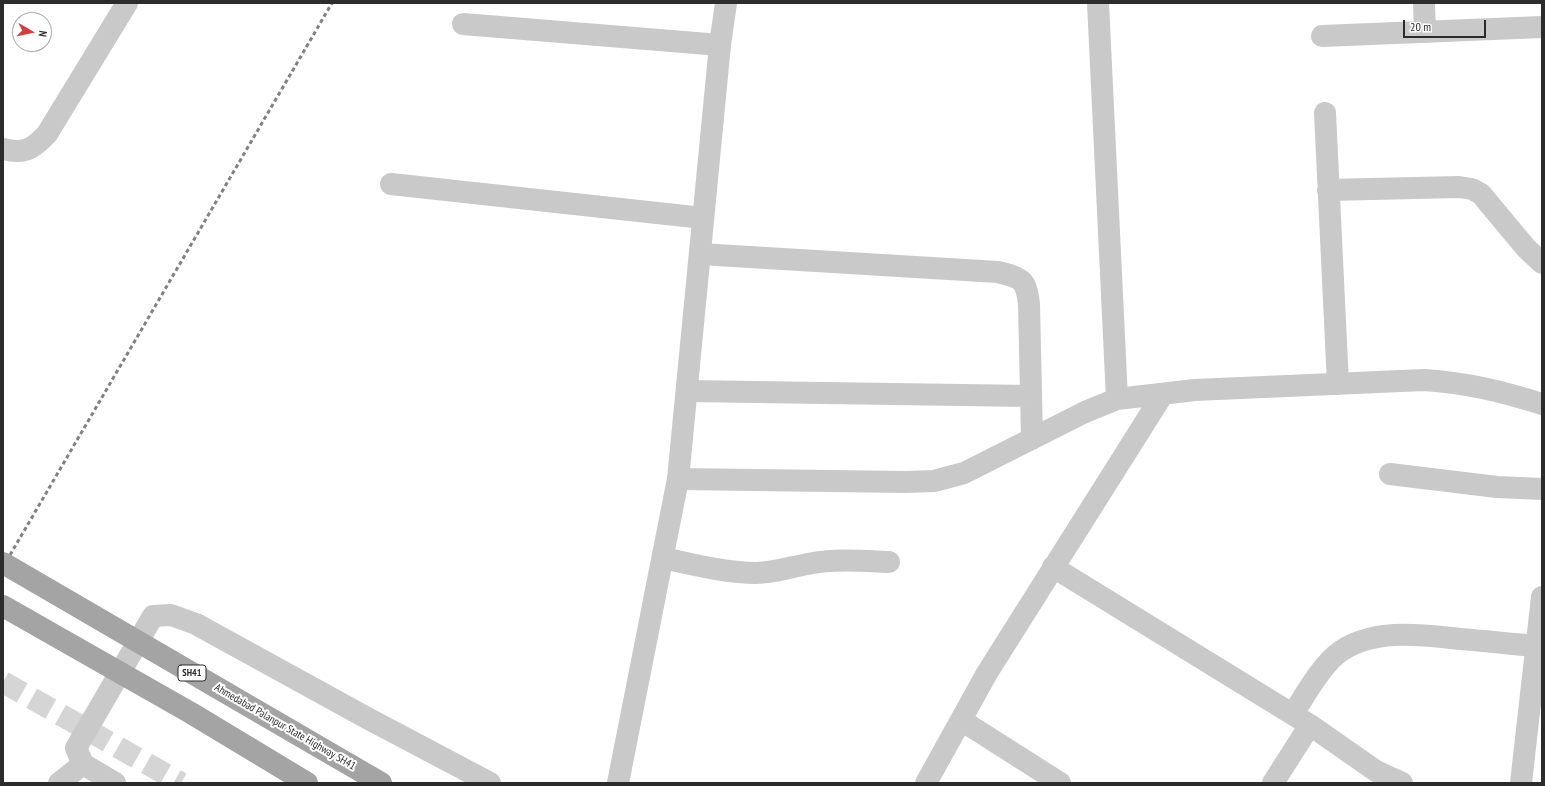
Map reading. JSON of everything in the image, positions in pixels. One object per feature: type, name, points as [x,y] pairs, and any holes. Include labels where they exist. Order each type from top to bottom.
[{"type":"main road","name":"Ahmedabad Palanpur State Highway SH41","points":[[3,563],[381,783]]},
{"type":"main road","points":[[3,606],[191,714],[307,783]]},
{"type":"street","points":[[3,149],[15,151],[26,150],[37,145],[47,134],[127,3]]},
{"type":"street","points":[[618,783],[678,479],[720,45],[726,3]]},
{"type":"street","points":[[1098,3],[1117,399]]},
{"type":"street","points":[[1424,3],[1425,32]]},
{"type":"street","points":[[463,24],[720,45]]},
{"type":"street","points":[[1322,36],[1542,27]]},
{"type":"street","points":[[1325,113],[1338,384]]},
{"type":"street","points":[[391,184],[703,218]]},
{"type":"street","points":[[1328,190],[1459,187],[1472,189],[1481,194],[1526,248],[1542,263]]},
{"type":"street","points":[[700,254],[998,272],[1022,280],[1027,289],[1029,304],[1032,439]]},
{"type":"street","points":[[678,479],[898,482],[934,480],[964,473],[1085,412],[1117,399],[1195,390],[1424,380],[1457,382],[1503,392],[1542,404]]},
{"type":"street","points":[[687,391],[1031,396]]},
{"type":"street","points":[[926,783],[987,673],[1163,394]]},
{"type":"street","points":[[1390,474],[1497,487],[1542,489]]},
{"type":"street","points":[[662,558],[738,572],[756,573],[772,572],[812,563],[834,560],[888,562]]},
{"type":"street","points":[[1053,568],[1302,719],[1376,771],[1402,783]]},
{"type":"street","points":[[1522,783],[1536,709],[1537,646],[1542,597]]},
{"type":"street","points":[[116,783],[83,764],[76,748],[153,616],[171,615],[196,624],[367,718],[490,783]]},
{"type":"street","points":[[1273,783],[1302,719],[1319,674],[1340,652],[1359,642],[1381,636],[1410,634],[1537,646]]},
{"type":"street","points":[[961,720],[1060,783]]},
{"type":"street","points":[[59,783],[83,764]]},
{"type":"tunnel","points":[[3,682],[181,783]]},
{"type":"railway","points":[[3,567],[332,3]]}]
